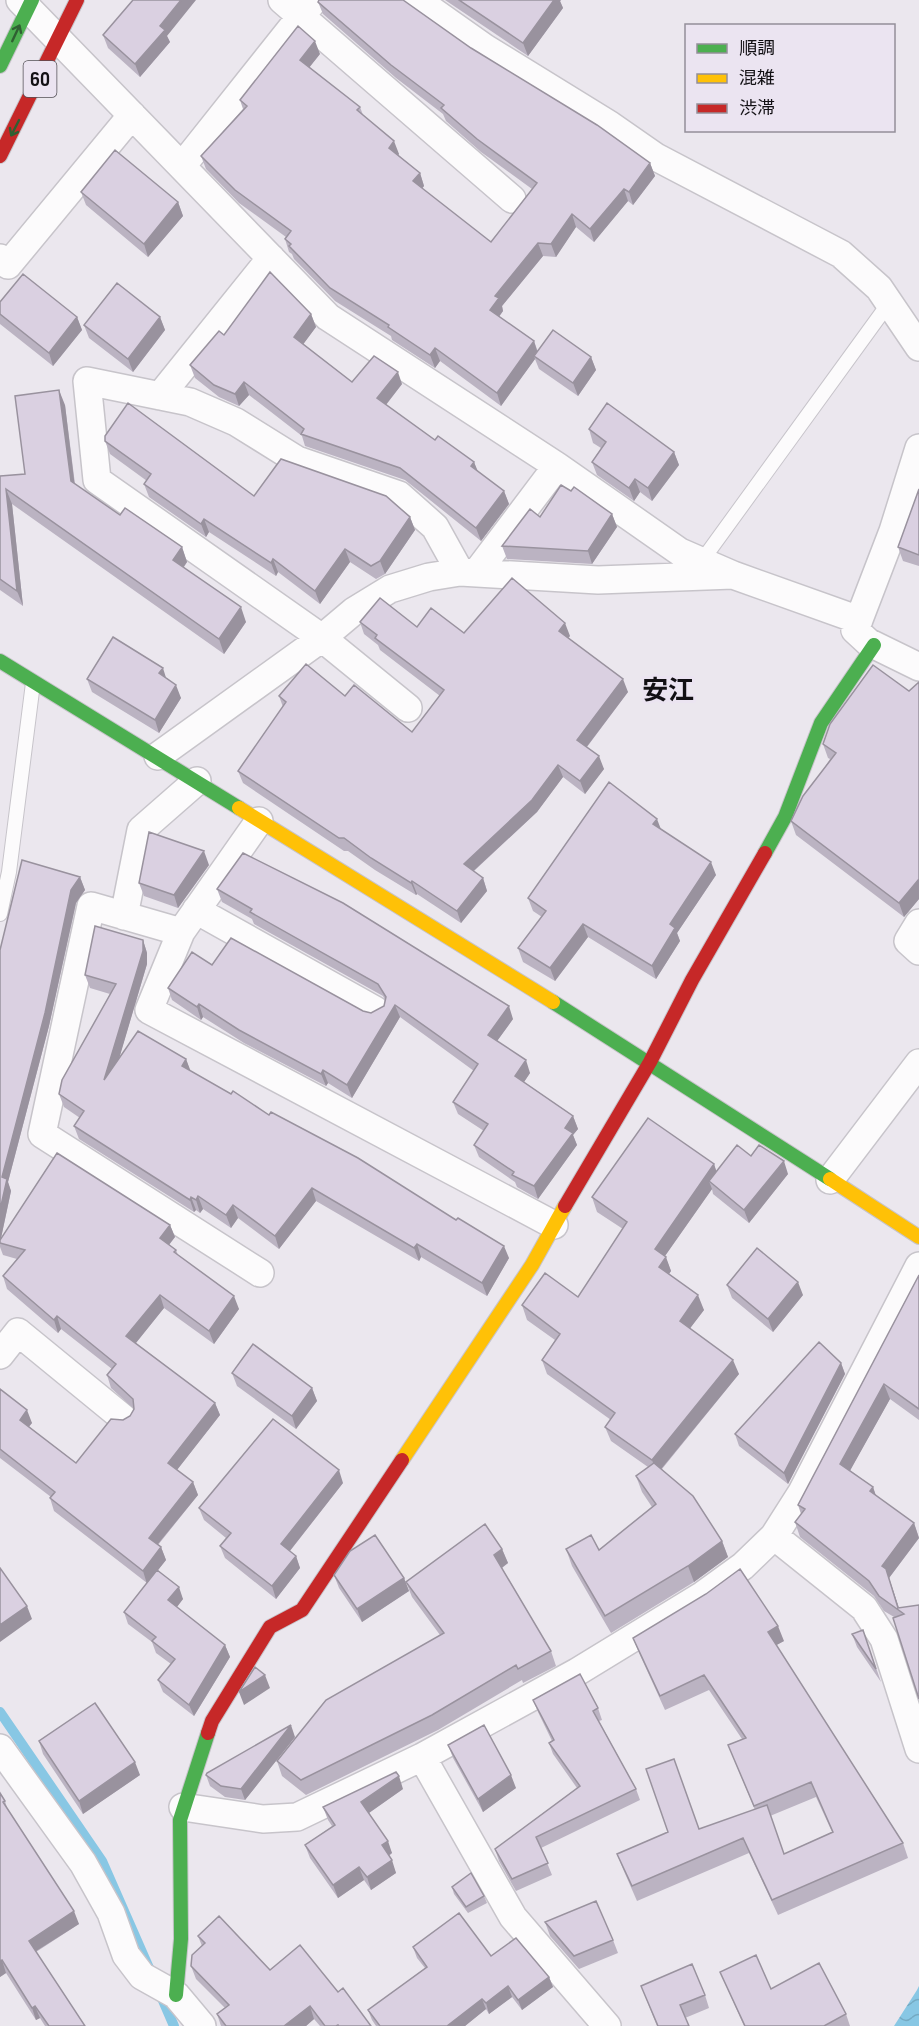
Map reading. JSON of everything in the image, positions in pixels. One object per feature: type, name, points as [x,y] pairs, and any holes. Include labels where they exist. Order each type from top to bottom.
[{"type":"street","name":"60","points":[[0,156],[77,0]]},
{"type":"street","points":[[417,0],[485,48],[656,157],[841,254],[879,288],[919,347]]},
{"type":"street","name":"60","points":[[0,66],[27,2]]},
{"type":"street","points":[[27,2],[59,39],[328,316],[558,466],[680,552],[865,636],[919,667]]},
{"type":"street","points":[[182,166],[299,6],[512,200]]},
{"type":"street","points":[[0,258],[8,265],[132,115]]},
{"type":"street","points":[[159,396],[272,258]]},
{"type":"street","points":[[408,708],[322,638],[97,480],[87,381],[190,402],[236,422],[297,460],[399,495],[435,527],[469,572]]},
{"type":"street","points":[[172,1992],[181,1939],[180,1820],[192,1809],[212,1721],[270,1627],[302,1610],[532,1265],[547,1222],[650,1062],[692,981],[785,817],[821,723],[865,636],[919,448]]},
{"type":"street","points":[[469,572],[558,466]]},
{"type":"street","points":[[158,756],[322,638],[354,611],[390,590],[429,577],[469,572],[503,576],[598,580],[733,575]]},
{"type":"street","points":[[0,661],[158,756],[259,821],[650,1062],[919,1237]]},
{"type":"street","points":[[124,916],[141,831],[197,782]]},
{"type":"street","points":[[259,821],[189,921],[149,1010],[547,1222]]},
{"type":"street","points":[[260,1273],[42,1134],[91,906],[124,916],[189,921],[375,1010]]},
{"type":"street","points":[[919,923],[908,941],[919,951]]},
{"type":"street","points":[[830,1180],[919,1063]]},
{"type":"street","points":[[192,1809],[263,1819],[297,1817],[422,1757],[577,1672],[704,1596],[743,1566],[774,1536],[807,1482],[919,1266]]},
{"type":"street","points":[[0,1355],[18,1332],[123,1418]]},
{"type":"street","points":[[774,1536],[864,1608],[884,1639],[919,1749]]},
{"type":"street","points":[[0,1748],[83,1863],[111,1913],[126,1955],[142,1976],[172,1992],[202,2026]]},
{"type":"street","points":[[422,1757],[513,1917],[607,2026]]},
{"type":"lane","points":[[701,562],[889,303]]},
{"type":"lane","points":[[0,914],[9,872],[33,681]]},
{"type":"water","points":[[919,1986],[919,2026],[894,2026],[917,1990]]},
{"type":"building","points":[[133,0],[181,0],[160,26],[165,30],[135,64],[103,35]]},
{"type":"building","points":[[319,0],[403,0],[471,48],[597,125],[650,163],[629,192],[624,189],[590,229],[572,214],[551,244],[538,243],[495,296],[499,298],[490,310],[534,341],[497,393],[435,348],[430,355],[388,327],[389,325],[330,288],[289,246],[291,244],[285,239],[291,231],[235,190],[201,156],[247,106],[240,100],[298,26],[315,41],[300,60],[360,107],[357,110],[394,141],[389,148],[420,173],[413,181],[491,242],[537,183],[477,139],[441,108],[444,105],[391,65],[318,2]]},
{"type":"building","points":[[459,0],[554,0],[523,43]]},
{"type":"building","points":[[115,150],[178,202],[144,244],[81,192]]},
{"type":"building","points":[[270,272],[311,314],[294,337],[352,382],[374,356],[398,372],[377,398],[435,440],[438,436],[474,462],[471,466],[504,491],[476,528],[400,468],[301,434],[304,429],[244,382],[235,394],[214,385],[190,365],[219,331],[224,335]]},
{"type":"building","points":[[23,274],[77,317],[49,353],[0,314],[0,302]]},
{"type":"building","points":[[117,283],[160,317],[128,359],[84,325]]},
{"type":"building","points":[[553,330],[591,357],[573,383],[534,356]]},
{"type":"building","points":[[59,390],[71,481],[120,515],[125,508],[182,547],[173,560],[241,607],[219,639],[6,489],[17,591],[0,579],[0,476],[25,474],[15,396]]},
{"type":"building","points":[[128,403],[254,496],[281,459],[386,496],[410,517],[380,561],[371,566],[345,549],[315,591],[273,559],[271,563],[204,519],[201,524],[144,484],[151,474],[105,441],[105,436]]},
{"type":"building","points":[[607,403],[674,452],[648,488],[635,479],[629,488],[592,462],[606,442],[589,429]]},
{"type":"building","points":[[561,485],[571,491],[574,487],[612,514],[588,551],[502,546],[530,509],[540,517]]},
{"type":"building","points":[[919,489],[919,555],[898,547]]},
{"type":"building","points":[[512,578],[565,623],[559,631],[623,679],[577,740],[599,756],[580,781],[558,765],[532,800],[464,864],[483,878],[457,911],[412,881],[411,883],[371,858],[344,838],[339,838],[238,771],[286,702],[279,696],[306,664],[345,696],[354,685],[412,732],[444,690],[375,638],[377,635],[360,622],[380,598],[417,627],[431,608],[464,633]]},
{"type":"building","points":[[113,637],[163,668],[159,673],[176,685],[155,720],[87,679]]},
{"type":"building","points":[[873,665],[909,691],[919,682],[919,879],[899,903],[791,821],[803,796],[836,753],[823,744],[830,724]]},
{"type":"building","points":[[609,782],[657,819],[653,824],[711,862],[670,924],[675,928],[652,966],[583,924],[550,968],[518,948],[546,911],[528,898]]},
{"type":"building","points":[[149,832],[204,851],[174,895],[139,883]]},
{"type":"building","points":[[243,853],[343,903],[509,1006],[488,1035],[526,1060],[515,1076],[573,1116],[565,1128],[573,1133],[534,1186],[512,1175],[514,1172],[474,1145],[488,1124],[453,1102],[478,1064],[395,1005],[347,1085],[323,1070],[321,1074],[239,1030],[199,1004],[197,1007],[168,988],[192,952],[212,965],[231,938],[363,1011],[371,1013],[384,1006],[386,997],[378,984],[250,912],[252,909],[217,889]]},
{"type":"building","points":[[22,860],[80,877],[71,890],[45,1013],[2,1177],[7,1179],[0,1210],[0,950]]},
{"type":"building","points":[[95,926],[143,940],[143,951],[104,1080],[138,1031],[186,1059],[182,1066],[231,1094],[233,1091],[269,1115],[271,1112],[358,1158],[456,1220],[458,1218],[504,1246],[482,1283],[417,1244],[414,1248],[312,1188],[275,1236],[233,1205],[226,1215],[198,1196],[196,1200],[191,1197],[190,1200],[74,1126],[84,1111],[59,1094],[62,1080],[116,984],[85,975]]},
{"type":"building","points":[[648,1118],[714,1164],[655,1249],[666,1257],[659,1267],[698,1295],[680,1321],[733,1360],[652,1460],[605,1427],[615,1413],[542,1360],[560,1334],[522,1305],[545,1273],[578,1297],[627,1222],[592,1197]]},
{"type":"building","points":[[737,1145],[751,1156],[759,1145],[784,1161],[744,1210],[709,1181]]},
{"type":"building","points":[[57,1153],[170,1225],[160,1238],[176,1250],[174,1252],[234,1296],[209,1331],[160,1295],[126,1336],[215,1403],[168,1463],[193,1482],[149,1538],[161,1547],[143,1571],[50,1498],[55,1492],[0,1449],[0,1389],[27,1410],[20,1420],[76,1463],[111,1419],[123,1420],[130,1416],[134,1409],[133,1399],[107,1375],[116,1364],[57,1316],[54,1320],[3,1276],[25,1250],[0,1243],[0,1240]]},
{"type":"building","points":[[757,1248],[798,1282],[768,1319],[727,1285]]},
{"type":"building","points":[[919,1275],[919,1409],[884,1384],[840,1464],[873,1487],[870,1491],[914,1523],[882,1566],[886,1569],[898,1608],[919,1605],[919,1699],[893,1618],[904,1614],[879,1596],[869,1581],[795,1522],[805,1509],[798,1505]]},
{"type":"building","points":[[819,1342],[841,1363],[784,1473],[735,1434]]},
{"type":"building","points":[[253,1344],[312,1388],[292,1416],[232,1373]]},
{"type":"building","points":[[273,1419],[339,1470],[281,1544],[296,1556],[272,1586],[220,1546],[231,1533],[199,1508]]},
{"type":"building","points":[[654,1463],[693,1496],[722,1541],[688,1566],[605,1616],[566,1549],[591,1535],[599,1550],[656,1504],[636,1476]]},
{"type":"building","points":[[485,1524],[502,1549],[494,1555],[551,1651],[518,1669],[516,1665],[432,1715],[301,1780],[277,1761],[326,1700],[444,1633],[406,1582]]},
{"type":"building","points":[[375,1535],[404,1578],[357,1609],[334,1575],[350,1551]]},
{"type":"building","points":[[0,1568],[27,1606],[0,1625]]},
{"type":"building","points":[[740,1569],[778,1626],[768,1632],[903,1843],[772,1900],[743,1838],[632,1886],[617,1854],[668,1832],[646,1769],[674,1759],[699,1829],[767,1805],[784,1854],[833,1832],[811,1782],[754,1806],[728,1745],[746,1738],[704,1675],[660,1696],[633,1638],[706,1594]]},
{"type":"building","points":[[157,1570],[179,1587],[168,1600],[225,1645],[189,1705],[158,1680],[175,1659],[152,1641],[156,1637],[124,1612]]},
{"type":"building","points":[[863,1630],[876,1669],[852,1634]]},
{"type":"building","points":[[255,1667],[265,1675],[239,1692]]},
{"type":"building","points":[[580,1674],[598,1708],[593,1711],[636,1789],[536,1837],[548,1863],[512,1879],[495,1849],[580,1786],[549,1743],[554,1740],[533,1700]]},
{"type":"building","points":[[95,1703],[135,1762],[79,1801],[39,1741]]},
{"type":"building","points":[[291,1725],[241,1789],[221,1786],[206,1775],[207,1773]]},
{"type":"building","points":[[484,1725],[511,1775],[478,1799],[448,1745]]},
{"type":"building","points":[[396,1772],[399,1776],[361,1802],[388,1841],[382,1845],[392,1860],[367,1877],[359,1867],[333,1885],[305,1845],[335,1825],[323,1807]]},
{"type":"building","points":[[0,1793],[5,1801],[3,1802],[74,1911],[29,1941],[85,2026],[49,2026],[35,2006],[32,2008],[2,1960],[0,1961]]},
{"type":"building","points":[[471,1873],[484,1896],[466,1907],[452,1887]]},
{"type":"building","points":[[596,1901],[613,1940],[574,1956],[545,1922]]},
{"type":"building","points":[[459,1913],[491,1956],[516,1938],[549,1977],[518,2000],[508,1986],[486,2003],[482,1999],[447,2026],[380,2026],[368,2010],[427,1967],[413,1947]]},
{"type":"building","points":[[219,1916],[270,1970],[300,1945],[338,1992],[343,1988],[371,2026],[325,2026],[310,2006],[284,2026],[226,2026],[217,2014],[229,2005],[191,1966],[192,1955],[205,1943],[198,1936]]},
{"type":"building","points":[[756,1955],[771,1989],[819,1963],[846,2014],[824,2026],[745,2026],[720,1972]]},
{"type":"building","points":[[692,1964],[705,1995],[680,2005],[689,2026],[658,2026],[641,1986]]},
{"type":"waterway","points":[[0,1712],[102,1861],[149,1968]]},
{"type":"waterway","points":[[161,1996],[174,2026]]},
{"type":"traffic: fast","points":[[0,66],[32,0]]},
{"type":"traffic: fast","points":[[765,853],[785,817],[821,723],[874,645]]},
{"type":"traffic: fast","points":[[0,661],[239,808]]},
{"type":"traffic: fast","points":[[553,1002],[830,1179]]},
{"type":"traffic: fast","points":[[176,1995],[181,1939],[180,1820],[208,1733]]},
{"type":"traffic: slow","points":[[239,808],[553,1002]]},
{"type":"traffic: slow","points":[[830,1179],[919,1237]]},
{"type":"traffic: slow","points":[[402,1460],[532,1265],[565,1206]]},
{"type":"traffic: jam","points":[[0,156],[77,0]]},
{"type":"traffic: jam","points":[[565,1206],[650,1062],[692,980],[765,853]]},
{"type":"traffic: jam","points":[[208,1733],[212,1721],[270,1627],[302,1610],[402,1460]]},
{"type":"district","name":"安江","points":[[668,691]]}]
